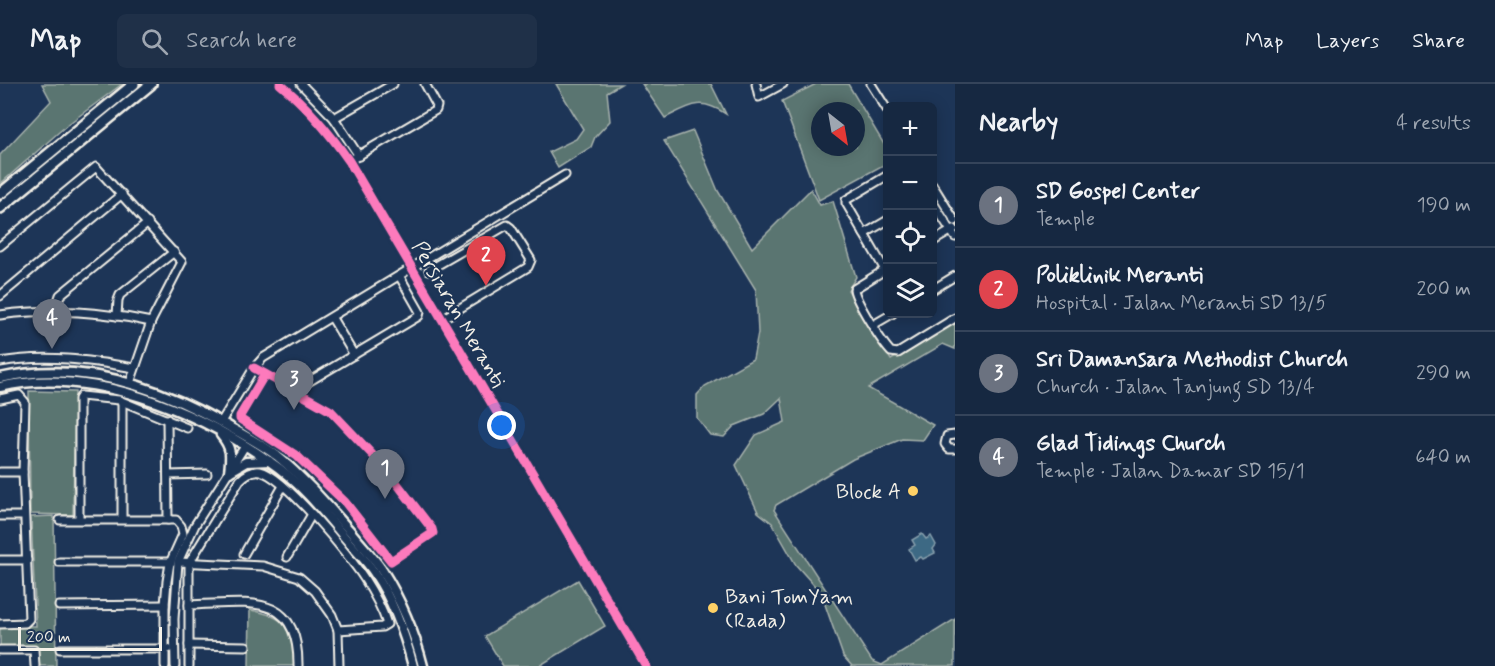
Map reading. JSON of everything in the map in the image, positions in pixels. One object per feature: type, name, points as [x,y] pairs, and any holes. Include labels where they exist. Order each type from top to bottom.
[{"type":"highway","points":[[0,194],[134,84]]},
{"type":"highway","points":[[0,208],[151,84]]},
{"type":"main road","points":[[4,382],[41,373],[81,373],[130,383],[182,402],[272,458],[333,511],[381,568],[414,639],[423,666]]},
{"type":"main road","points":[[4,382],[40,382],[108,388],[222,426],[245,446],[272,458],[325,514],[374,572],[406,642],[414,666]]},
{"type":"main road","points":[[222,426],[230,448],[229,472]]},
{"type":"main road","points":[[229,472],[246,462],[272,458]]},
{"type":"street","name":"Persiaran Meranti","points":[[280,84],[294,95],[328,131],[349,161],[646,666]]},
{"type":"street","points":[[303,84],[334,118],[358,156]]},
{"type":"street","points":[[376,84],[380,91]]},
{"type":"street","points":[[334,118],[393,84]]},
{"type":"street","points":[[349,161],[438,108],[425,84]]},
{"type":"street","points":[[756,84],[759,97],[783,84]]},
{"type":"street","points":[[871,84],[883,103]]},
{"type":"street","points":[[0,246],[92,170],[122,194],[181,259],[150,322],[130,383]]},
{"type":"street","points":[[222,426],[254,368],[267,355],[400,277],[411,268],[565,175]]},
{"type":"street","points":[[883,178],[846,200],[883,264]]},
{"type":"street","points":[[937,191],[955,221]]},
{"type":"street","points":[[0,296],[122,194]]},
{"type":"street","points":[[937,207],[954,232],[937,240]]},
{"type":"street","points":[[58,310],[60,296],[148,223]]},
{"type":"street","points":[[864,234],[883,223]]},
{"type":"street","points":[[429,270],[507,225],[531,260],[530,264],[442,319]]},
{"type":"street","points":[[117,316],[120,295],[174,252]]},
{"type":"street","points":[[883,271],[854,289],[854,293],[888,349],[895,354],[955,318]]},
{"type":"street","points":[[937,287],[955,276]]},
{"type":"street","points":[[303,385],[420,315],[400,277]]},
{"type":"street","points":[[0,315],[58,310],[150,322]]},
{"type":"street","points":[[332,318],[354,355]]},
{"type":"street","points":[[873,325],[885,318]]},
{"type":"street","points":[[0,362],[77,358],[134,368]]},
{"type":"street","points":[[254,368],[331,411],[385,468],[432,529],[432,534],[381,568]]},
{"type":"street","points":[[265,374],[240,416],[240,420],[297,456],[345,502],[391,561]]},
{"type":"street","points":[[0,399],[19,395],[25,402],[23,472],[29,619],[27,622],[0,624]]},
{"type":"street","points":[[79,519],[79,399],[81,396],[123,402],[187,428]]},
{"type":"street","points":[[122,519],[123,402]]},
{"type":"street","points":[[167,419],[172,520]]},
{"type":"street","points":[[955,435],[947,436],[945,444],[949,449],[955,449]]},
{"type":"street","points":[[175,666],[174,562],[245,446]]},
{"type":"street","points":[[189,666],[189,563],[240,480],[251,473],[260,471],[283,486],[312,514],[363,576],[380,606],[386,626],[339,630]]},
{"type":"street","points":[[0,472],[23,472]]},
{"type":"street","points":[[168,475],[207,474]]},
{"type":"street","points":[[244,554],[283,486]]},
{"type":"street","points":[[287,557],[312,514]]},
{"type":"street","points":[[0,516],[24,516]]},
{"type":"street","points":[[60,520],[172,520],[181,526],[183,534],[174,562],[165,605],[165,666]]},
{"type":"street","points":[[0,560],[27,560]]},
{"type":"street","points":[[58,562],[174,562],[263,566],[292,574],[315,591],[332,615],[339,630],[339,666]]},
{"type":"street","points":[[189,605],[259,604],[273,609],[281,614],[297,637],[298,666]]},
{"type":"street","points":[[59,606],[165,605]]},
{"type":"street","points":[[189,645],[246,646]]},
{"type":"street","points":[[60,649],[175,649]]},
{"type":"street","points":[[0,650],[34,650],[35,666]]},
{"type":"green space","points":[[42,84],[122,84],[67,125],[0,184],[0,155],[51,101]]},
{"type":"green space","points":[[556,84],[621,84],[607,92],[610,121],[595,137],[591,147],[558,168],[549,152],[576,139],[583,129]]},
{"type":"green space","points":[[642,84],[711,84],[726,114],[702,104],[665,118]]},
{"type":"green space","points":[[816,84],[848,84],[859,102],[811,102],[811,156],[865,156],[865,112],[883,143],[883,165],[819,200],[782,101]]},
{"type":"green space","points":[[693,131],[718,191],[752,248],[811,189],[820,205],[833,201],[856,277],[848,290],[891,360],[955,322],[955,349],[943,344],[868,388],[933,425],[923,440],[902,439],[853,459],[776,505],[774,510],[872,661],[882,665],[955,619],[955,666],[852,666],[843,656],[821,593],[796,565],[772,523],[758,512],[736,465],[756,435],[785,422],[781,398],[764,414],[734,426],[724,437],[710,435],[697,418],[697,395],[705,386],[753,359],[758,333],[756,290],[664,141]]},
{"type":"green space","points":[[29,391],[75,392],[73,515],[30,514]]},
{"type":"green space","points":[[54,516],[56,666],[37,666],[37,648],[0,648],[0,626],[36,626],[31,517]]},
{"type":"green space","points":[[578,580],[605,626],[539,666],[503,666],[485,636]]},
{"type":"green space","points":[[250,610],[272,616],[286,626],[292,642],[294,666],[249,666]]},
{"type":"water","points":[[922,534],[926,539],[931,536],[936,545],[933,549],[935,553],[915,560],[909,549],[915,545],[912,540]]},
{"type":"cycle path","points":[[280,84],[318,120],[349,161],[646,666]]},
{"type":"cycle path","points":[[254,368],[265,374],[331,411],[385,468],[433,533],[391,561],[345,502],[297,456],[240,419],[265,374]]},
{"type":"place","name":"Poliklinik Meranti","points":[[486,286]]},
{"type":"place","name":"Glad Tidings Church","points":[[52,349]]},
{"type":"place","name":"Sri Damansara Methodist Church","points":[[294,410]]},
{"type":"place","name":"Block A","points":[[913,491]]},
{"type":"place","name":"SD Gospel Center","points":[[385,499]]},
{"type":"place","name":"Bani TomYam (Rada)","points":[[713,608]]}]
